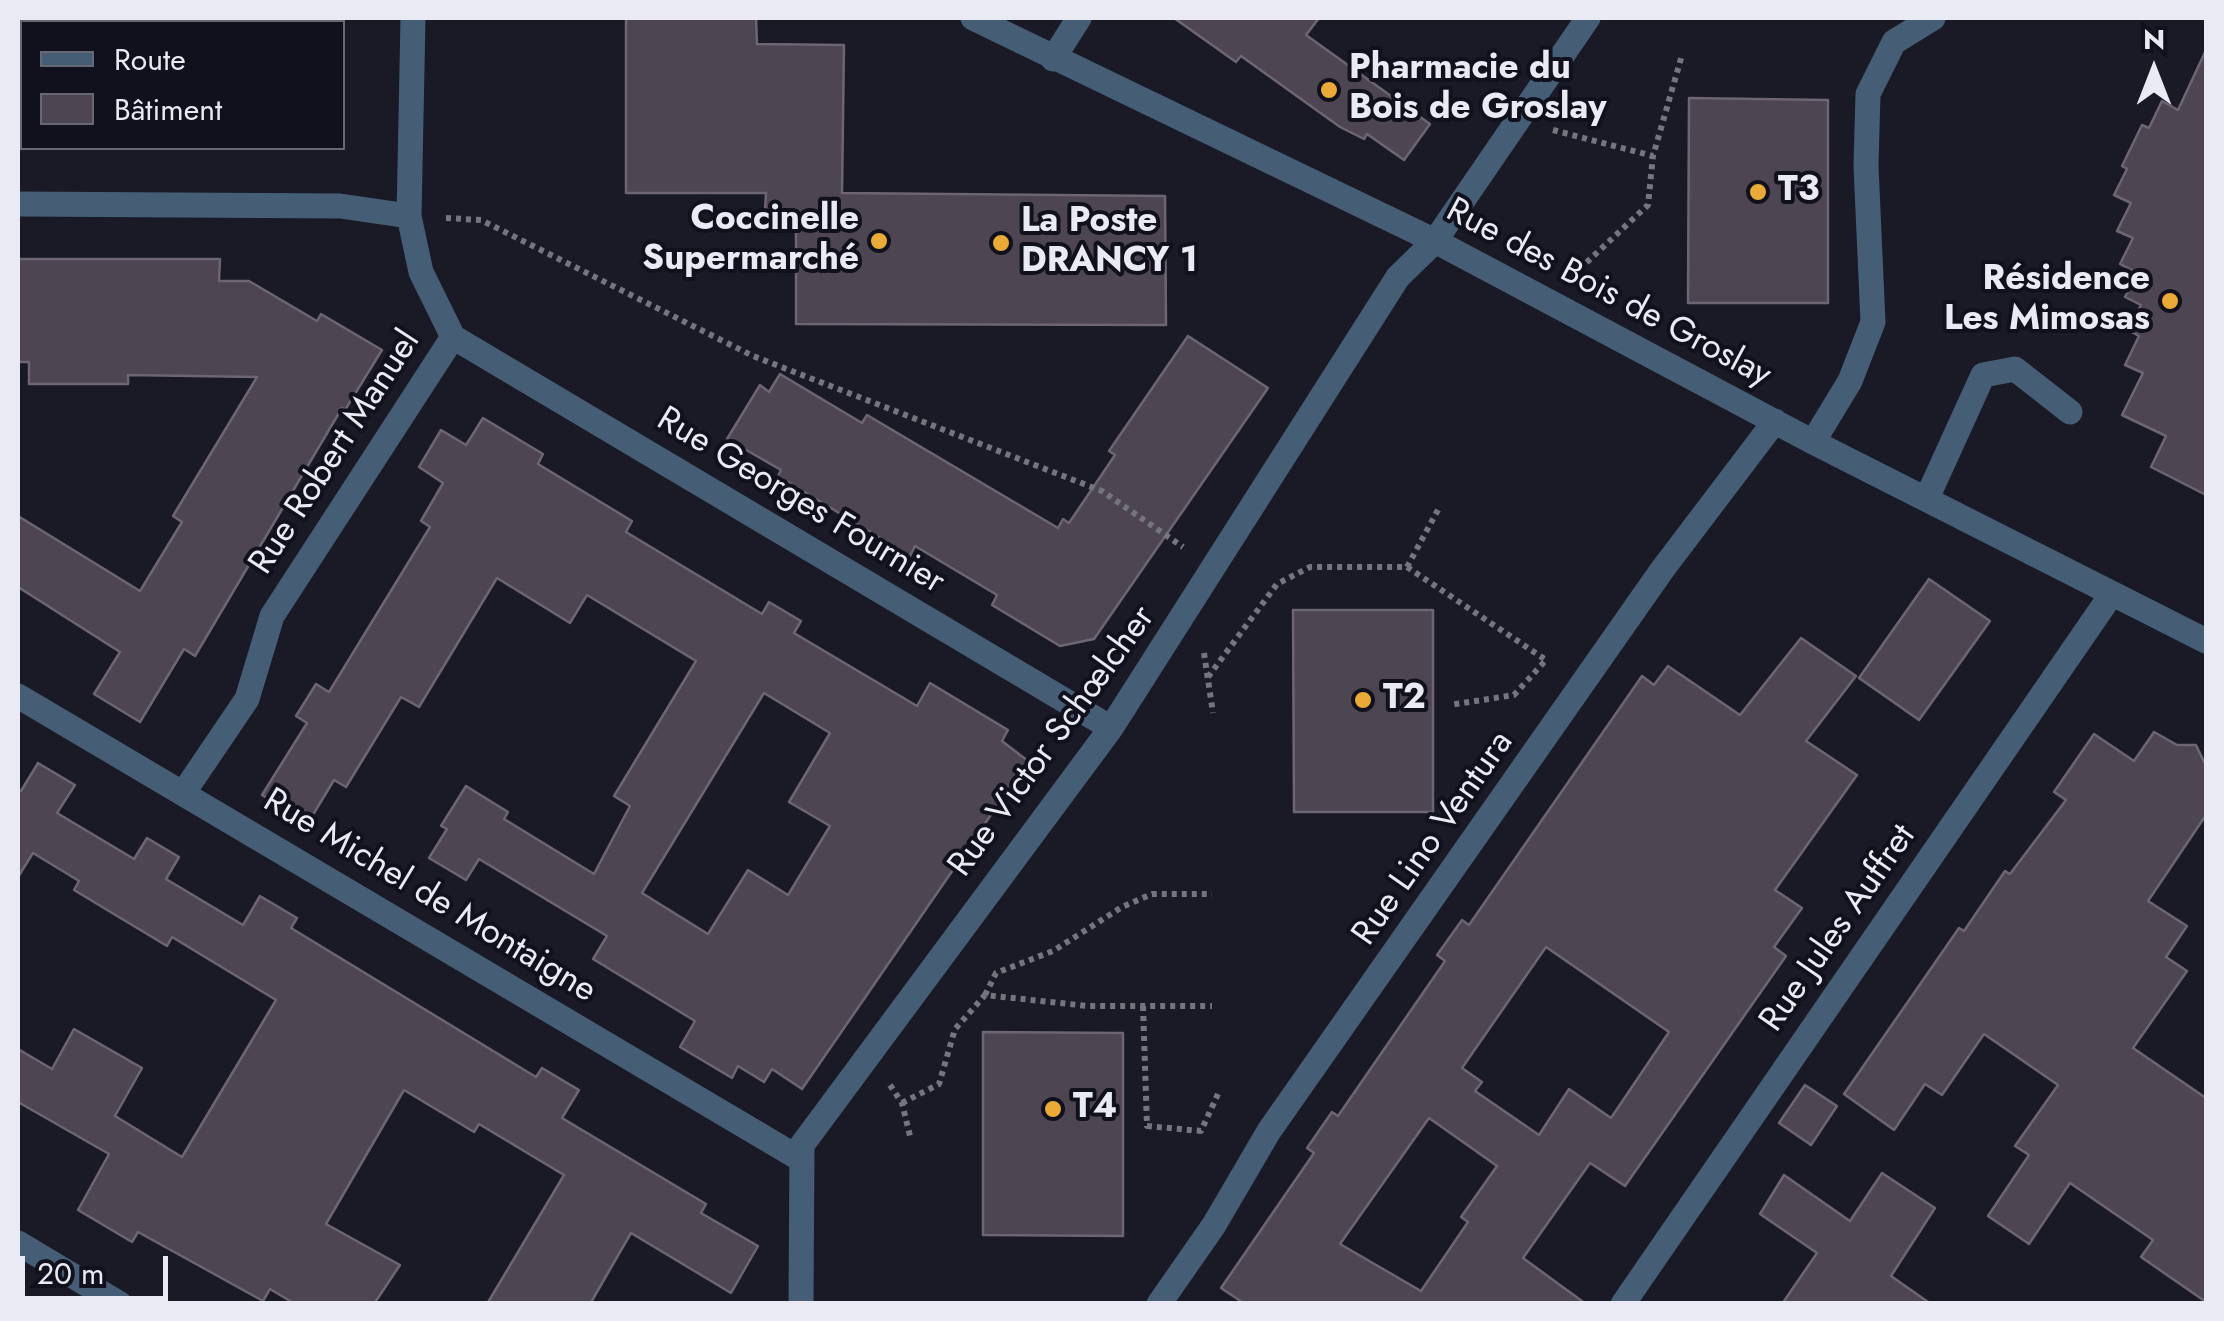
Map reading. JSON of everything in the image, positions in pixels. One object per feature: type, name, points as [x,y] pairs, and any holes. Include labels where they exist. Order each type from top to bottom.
[{"type":"street","name":"Rue Robert Manuel","points":[[184,792],[247,699],[272,616],[453,337],[421,272],[409,216],[413,18]]},
{"type":"street","name":"Rue des Bois de Groslay","points":[[973,18],[1435,241],[1775,422],[2206,642]]},
{"type":"street","points":[[1053,59],[1079,18]]},
{"type":"street","name":"Rue Victor Schœlcher","points":[[800,1304],[802,1145],[1111,728],[1186,616],[1212,568],[1398,277],[1435,241],[1588,18]]},
{"type":"street","points":[[1814,442],[1850,381],[1872,322],[1866,166],[1868,94],[1894,42],[1933,18]]},
{"type":"street","points":[[18,204],[340,206],[409,216]]},
{"type":"street","name":"Rue Georges Fournier","points":[[453,337],[1111,728]]},
{"type":"street","points":[[1927,498],[1983,374],[2015,369],[2070,412]]},
{"type":"street","name":"Rue Lino Ventura","points":[[1159,1304],[1214,1225],[1269,1131],[1662,570],[1775,422]]},
{"type":"street","name":"Rue Jules Auffret","points":[[1624,1304],[2111,595]]},
{"type":"street","name":"Rue Michel de Montaigne","points":[[18,696],[802,1160]]},
{"type":"street","points":[[18,1243],[120,1304]]},
{"type":"path","points":[[1553,304],[1580,264],[1648,205],[1653,156],[1682,54]]},
{"type":"path","points":[[1524,111],[1555,131],[1653,156]]},
{"type":"path","points":[[409,216],[482,220],[753,356],[1102,490],[1212,568]]},
{"type":"path","points":[[1408,567],[1439,508]]},
{"type":"path","points":[[1208,677],[1277,584],[1310,567],[1408,567],[1546,660],[1514,694],[1450,705]]},
{"type":"path","points":[[1186,616],[1202,643],[1213,714]]},
{"type":"path","points":[[902,1103],[939,1084],[955,1029],[996,974],[1053,951],[1122,907],[1152,894],[1212,894]]},
{"type":"path","points":[[984,995],[1088,1006],[1212,1006]]},
{"type":"path","points":[[1143,1006],[1147,1126],[1201,1131],[1218,1094]]},
{"type":"path","points":[[862,1062],[890,1084],[902,1103],[910,1136]]},
{"type":"building","points":[[626,18],[756,18],[757,44],[844,45],[842,193],[1165,196],[1166,325],[796,324],[796,212],[765,212],[766,193],[626,193]]},
{"type":"building","points":[[1174,18],[1319,18],[1306,35],[1430,124],[1404,160],[1367,134],[1364,139],[1340,127],[1241,56],[1236,62]]},
{"type":"building","name":"Résidence Les Mimosas","points":[[2206,50],[2206,495],[2151,467],[2166,436],[2122,415],[2143,373],[2125,365],[2139,336],[2128,330],[2141,305],[2125,297],[2137,273],[2120,264],[2133,238],[2117,231],[2131,203],[2114,195],[2127,169],[2122,166],[2142,125],[2149,128],[2162,101],[2178,110]]},
{"type":"building","name":"T3","points":[[1689,98],[1828,100],[1828,303],[1688,303]]},
{"type":"building","points":[[18,259],[220,259],[219,281],[249,281],[317,321],[321,314],[382,350],[345,410],[342,408],[195,656],[184,649],[140,722],[94,694],[120,652],[18,587],[18,516],[140,591],[182,522],[173,516],[257,377],[128,375],[128,384],[29,384],[29,362],[18,362]]},
{"type":"building","points":[[1188,336],[1268,388],[1094,639],[1060,646],[992,605],[997,595],[915,546],[910,556],[778,476],[781,470],[727,439],[760,385],[769,392],[780,374],[862,423],[867,415],[1058,528],[1063,519],[1069,523],[1115,455],[1109,451]]},
{"type":"building","points":[[483,418],[543,454],[538,464],[632,521],[626,532],[762,614],[769,602],[801,621],[794,633],[917,706],[930,683],[1008,730],[1002,741],[1028,761],[802,1089],[772,1069],[764,1082],[738,1066],[732,1078],[680,1047],[695,1021],[593,959],[607,936],[479,859],[466,880],[429,858],[447,829],[441,826],[466,786],[508,812],[504,819],[594,874],[630,806],[614,796],[696,661],[587,595],[570,623],[497,578],[419,707],[401,697],[346,787],[334,780],[308,823],[262,795],[307,723],[296,716],[316,684],[329,692],[430,527],[421,521],[443,483],[419,467],[441,430],[466,445]],"holes":[[[764,693],[830,733],[789,802],[830,826],[788,895],[748,870],[708,934],[642,893]]]},
{"type":"building","points":[[1929,579],[1990,621],[1919,720],[1859,678]]},
{"type":"building","name":"T2","points":[[1293,610],[1433,610],[1433,812],[1294,812]]},
{"type":"building","points":[[1801,638],[1856,676],[1806,741],[1857,775],[1775,890],[1802,908],[1774,947],[1786,956],[1625,1186],[1590,1163],[1523,1258],[1586,1304],[1245,1304],[1221,1288],[1314,1153],[1307,1148],[1332,1112],[1338,1116],[1445,961],[1437,955],[1462,920],[1469,925],[1642,676],[1654,685],[1668,666],[1740,715]],"holes":[[[1546,947],[1669,1032],[1611,1118],[1569,1089],[1539,1135],[1475,1091],[1482,1082],[1462,1068]],[[1429,1118],[1497,1166],[1461,1217],[1468,1222],[1421,1291],[1340,1244]]]},
{"type":"building","points":[[2154,732],[2177,745],[2196,745],[2206,766],[2206,815],[2148,901],[2187,926],[2166,957],[2187,971],[2133,1048],[2206,1098],[2206,1302],[2141,1257],[2153,1240],[2070,1183],[2029,1244],[1988,1216],[2029,1155],[2015,1146],[2058,1085],[1984,1034],[1942,1095],[1925,1084],[1894,1130],[1844,1094],[1959,928],[1964,931],[2005,871],[2010,874],[2066,800],[2054,792],[2094,734],[2134,761]]},
{"type":"building","points":[[38,763],[75,785],[57,813],[134,859],[147,838],[179,857],[166,879],[243,925],[260,896],[297,918],[291,928],[536,1077],[542,1068],[579,1090],[562,1118],[706,1204],[701,1213],[758,1246],[731,1293],[631,1233],[590,1304],[487,1304],[564,1175],[479,1124],[474,1132],[404,1090],[326,1224],[400,1265],[374,1304],[295,1304],[270,1289],[263,1301],[138,1232],[132,1242],[78,1210],[109,1154],[18,1102],[18,1049],[52,1069],[74,1029],[142,1068],[115,1116],[182,1157],[276,1000],[172,937],[167,946],[74,890],[79,881],[33,853],[18,877],[18,789],[21,791]]},
{"type":"building","name":"T4","points":[[983,1032],[1123,1033],[1123,1236],[983,1235]]},
{"type":"building","points":[[1805,1085],[1837,1106],[1811,1145],[1779,1123]]},
{"type":"building","points":[[1882,1173],[1935,1208],[1891,1276],[1931,1304],[1782,1304],[1817,1253],[1760,1214],[1784,1175],[1850,1221]]},
{"type":"place","name":"Pharmacie du Bois de Groslay","points":[[1329,90]]},
{"type":"place","name":"T3","points":[[1758,192]]},
{"type":"place","name":"Coccinelle Supermarché","points":[[879,241]]},
{"type":"place","name":"La Poste DRANCY 1","points":[[1001,243]]},
{"type":"place","name":"Résidence Les Mimosas","points":[[2170,301]]},
{"type":"place","name":"T2","points":[[1363,700]]},
{"type":"place","name":"T4","points":[[1053,1109]]}]
